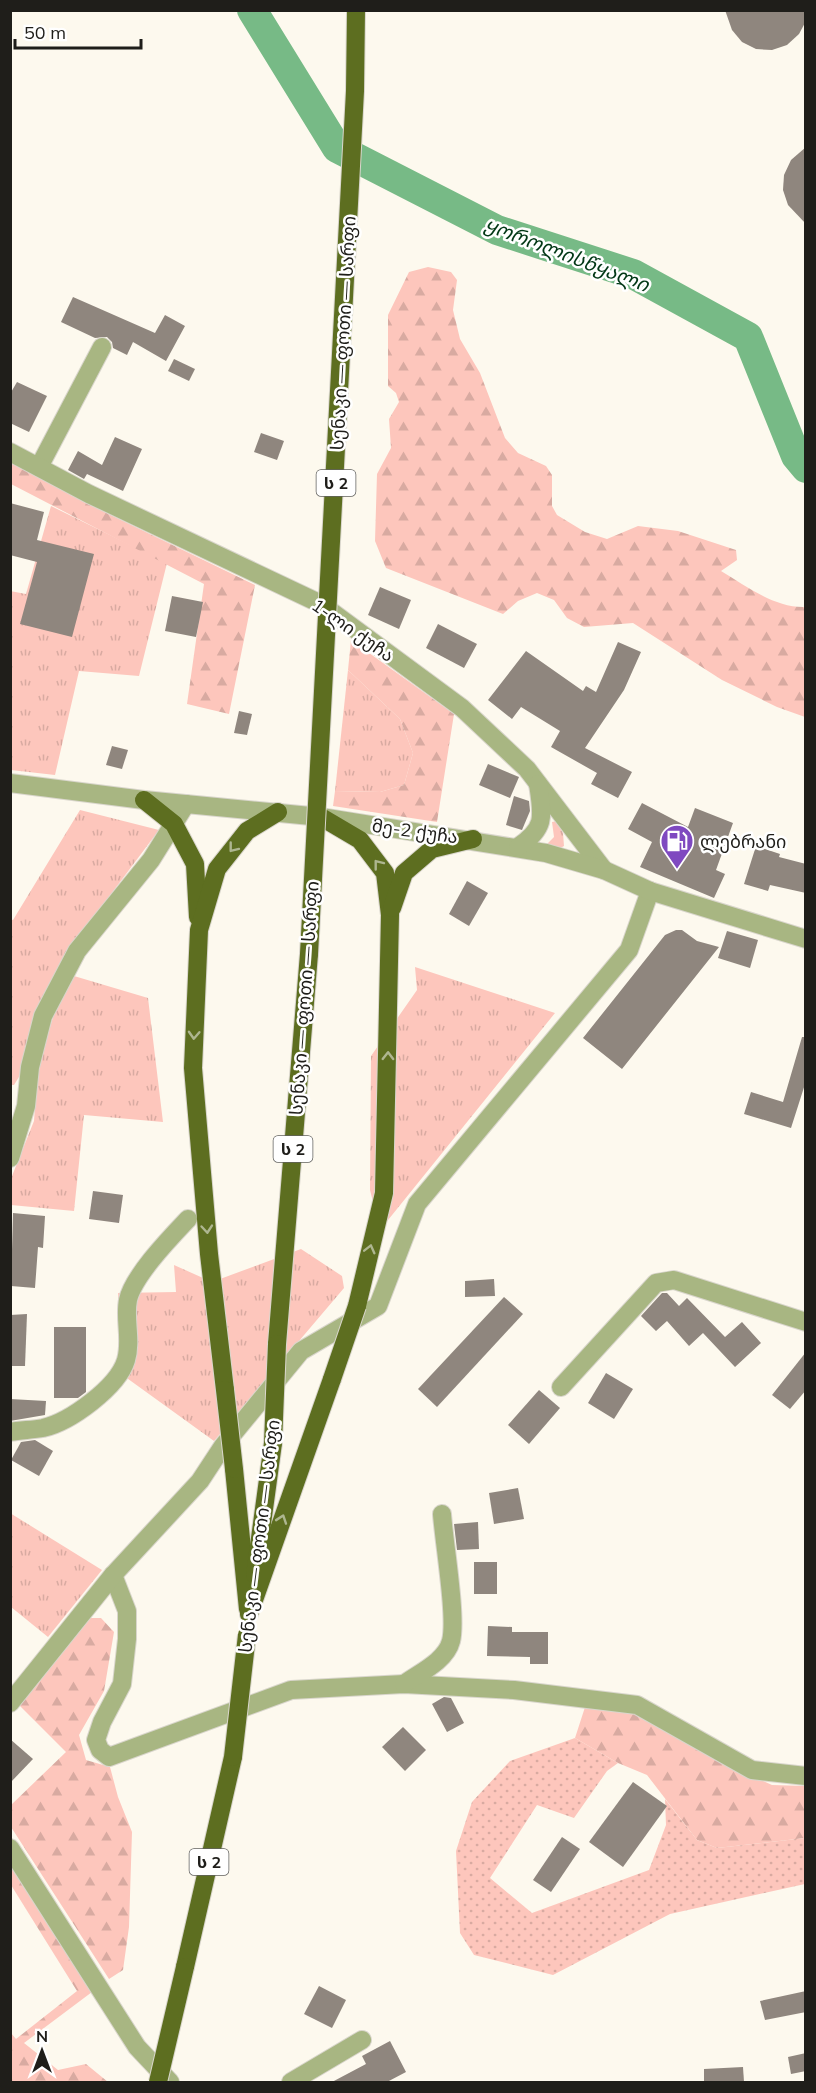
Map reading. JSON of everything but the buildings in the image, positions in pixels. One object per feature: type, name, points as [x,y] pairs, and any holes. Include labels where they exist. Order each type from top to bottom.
[{"type":"highway","name":"სენაკი — ფოთი — სარფი","points":[[158,2082],[234,1757],[249,1614],[273,1443],[277,1344],[309,954],[355,91],[356,10]]},
{"type":"highway","points":[[144,800],[174,824],[195,864],[199,930],[193,1068],[209,1254],[249,1614]]},
{"type":"highway","points":[[199,930],[217,869],[247,831],[278,812]]},
{"type":"highway","points":[[249,1614],[357,1306],[384,1193],[390,915],[385,873],[360,840],[321,817]]},
{"type":"highway","points":[[390,915],[404,873],[432,849],[473,839]]},
{"type":"street","points":[[39,467],[102,347]]},
{"type":"street","name":"1-ლი ქუჩა","points":[[10,452],[89,494],[321,604],[462,708],[538,782],[604,870]]},
{"type":"street","points":[[518,847],[535,836],[540,824],[538,782]]},
{"type":"street","name":"მე-2 ქუჩა","points":[[10,783],[144,800],[321,817],[518,847],[604,870],[650,891],[806,939]]},
{"type":"street","points":[[10,1158],[19,1092],[30,1067],[43,1016],[77,951],[151,860],[186,804]]},
{"type":"street","points":[[10,1703],[113,1575],[200,1481],[223,1446],[301,1351],[378,1306],[417,1204],[629,950],[650,891]]},
{"type":"street","points":[[10,1432],[44,1428],[82,1408],[114,1382],[126,1360],[129,1333],[128,1299],[150,1260],[188,1219]]},
{"type":"street","points":[[561,1387],[656,1283],[674,1280],[806,1322]]},
{"type":"street","points":[[404,1684],[440,1659],[451,1641],[452,1620],[442,1514]]},
{"type":"street","points":[[113,1575],[126,1611],[127,1639],[122,1684],[102,1722],[96,1740],[100,1750],[109,1757],[291,1690],[404,1684],[514,1690],[637,1705],[752,1770],[806,1776]]},
{"type":"street","points":[[10,1848],[137,2047],[170,2082]]},
{"type":"street","points":[[291,2082],[362,2040]]},
{"type":"green space","points":[[428,267],[451,272],[457,280],[453,310],[460,339],[480,373],[505,438],[518,453],[546,466],[552,475],[552,506],[557,515],[585,532],[607,539],[638,526],[678,531],[736,550],[737,560],[721,571],[772,600],[805,607],[805,717],[777,707],[722,680],[633,623],[584,627],[567,618],[554,600],[537,593],[518,601],[503,614],[386,568],[375,541],[377,474],[391,448],[389,419],[399,402],[396,393],[388,386],[388,315],[409,272]]},
{"type":"green space","points":[[10,462],[86,503],[255,585],[229,714],[187,704],[204,584],[11,484]]},
{"type":"green space","points":[[51,506],[167,563],[139,676],[79,671],[55,775],[11,770],[10,591],[26,594]]},
{"type":"green space","points":[[351,640],[454,714],[437,822],[333,806],[335,791],[380,792],[404,785],[413,753],[400,719],[348,670]]},
{"type":"green space","points":[[348,670],[400,719],[413,753],[404,785],[380,792],[335,791]]},
{"type":"green space","points":[[80,810],[159,830],[66,954],[22,1072],[14,1085],[10,1085],[10,919],[13,920]]},
{"type":"green space","points":[[557,821],[563,833],[564,846],[557,850],[547,844],[554,837],[552,822]]},
{"type":"green space","points":[[415,967],[555,1013],[380,1230],[370,1190],[371,1056],[417,990]]},
{"type":"green space","points":[[74,976],[148,998],[163,1122],[84,1115],[74,1211],[11,1205],[10,1181],[34,1121],[38,1067],[54,1014]]},
{"type":"green space","points":[[301,1249],[342,1276],[344,1288],[214,1441],[124,1376],[118,1293],[176,1292],[174,1265],[212,1282]]},
{"type":"green space","points":[[10,1513],[102,1570],[48,1637],[11,1607]]},
{"type":"green space","points":[[88,1618],[101,1618],[114,1632],[104,1691],[79,1735],[86,1760],[110,1767],[118,1797],[132,1832],[129,1927],[123,1970],[109,1979],[11,1827],[11,1805],[66,1752],[19,1705]]},
{"type":"green space","points":[[586,1704],[634,1711],[713,1759],[772,1785],[805,1786],[805,1838],[717,1848],[697,1840],[647,1775],[618,1763],[575,1738]]},
{"type":"green space","points":[[575,1738],[618,1763],[607,1771],[574,1818],[537,1805],[490,1878],[532,1913],[649,1870],[666,1825],[665,1799],[697,1840],[717,1848],[805,1838],[805,1884],[670,1914],[553,1975],[474,1955],[460,1933],[456,1851],[472,1802],[510,1761]]},
{"type":"green space","points":[[10,1866],[92,1992],[24,2043],[58,2070],[86,2064],[108,2082],[11,2082],[11,2033],[16,2039],[77,1991],[11,1885]]},
{"type":"waterway","name":"ყოროლისწყალი","points":[[252,10],[337,148],[497,230],[633,274],[748,337],[796,456],[806,468]]},
{"type":"place","name":"ლებრანი","points":[[677,870]]}]
